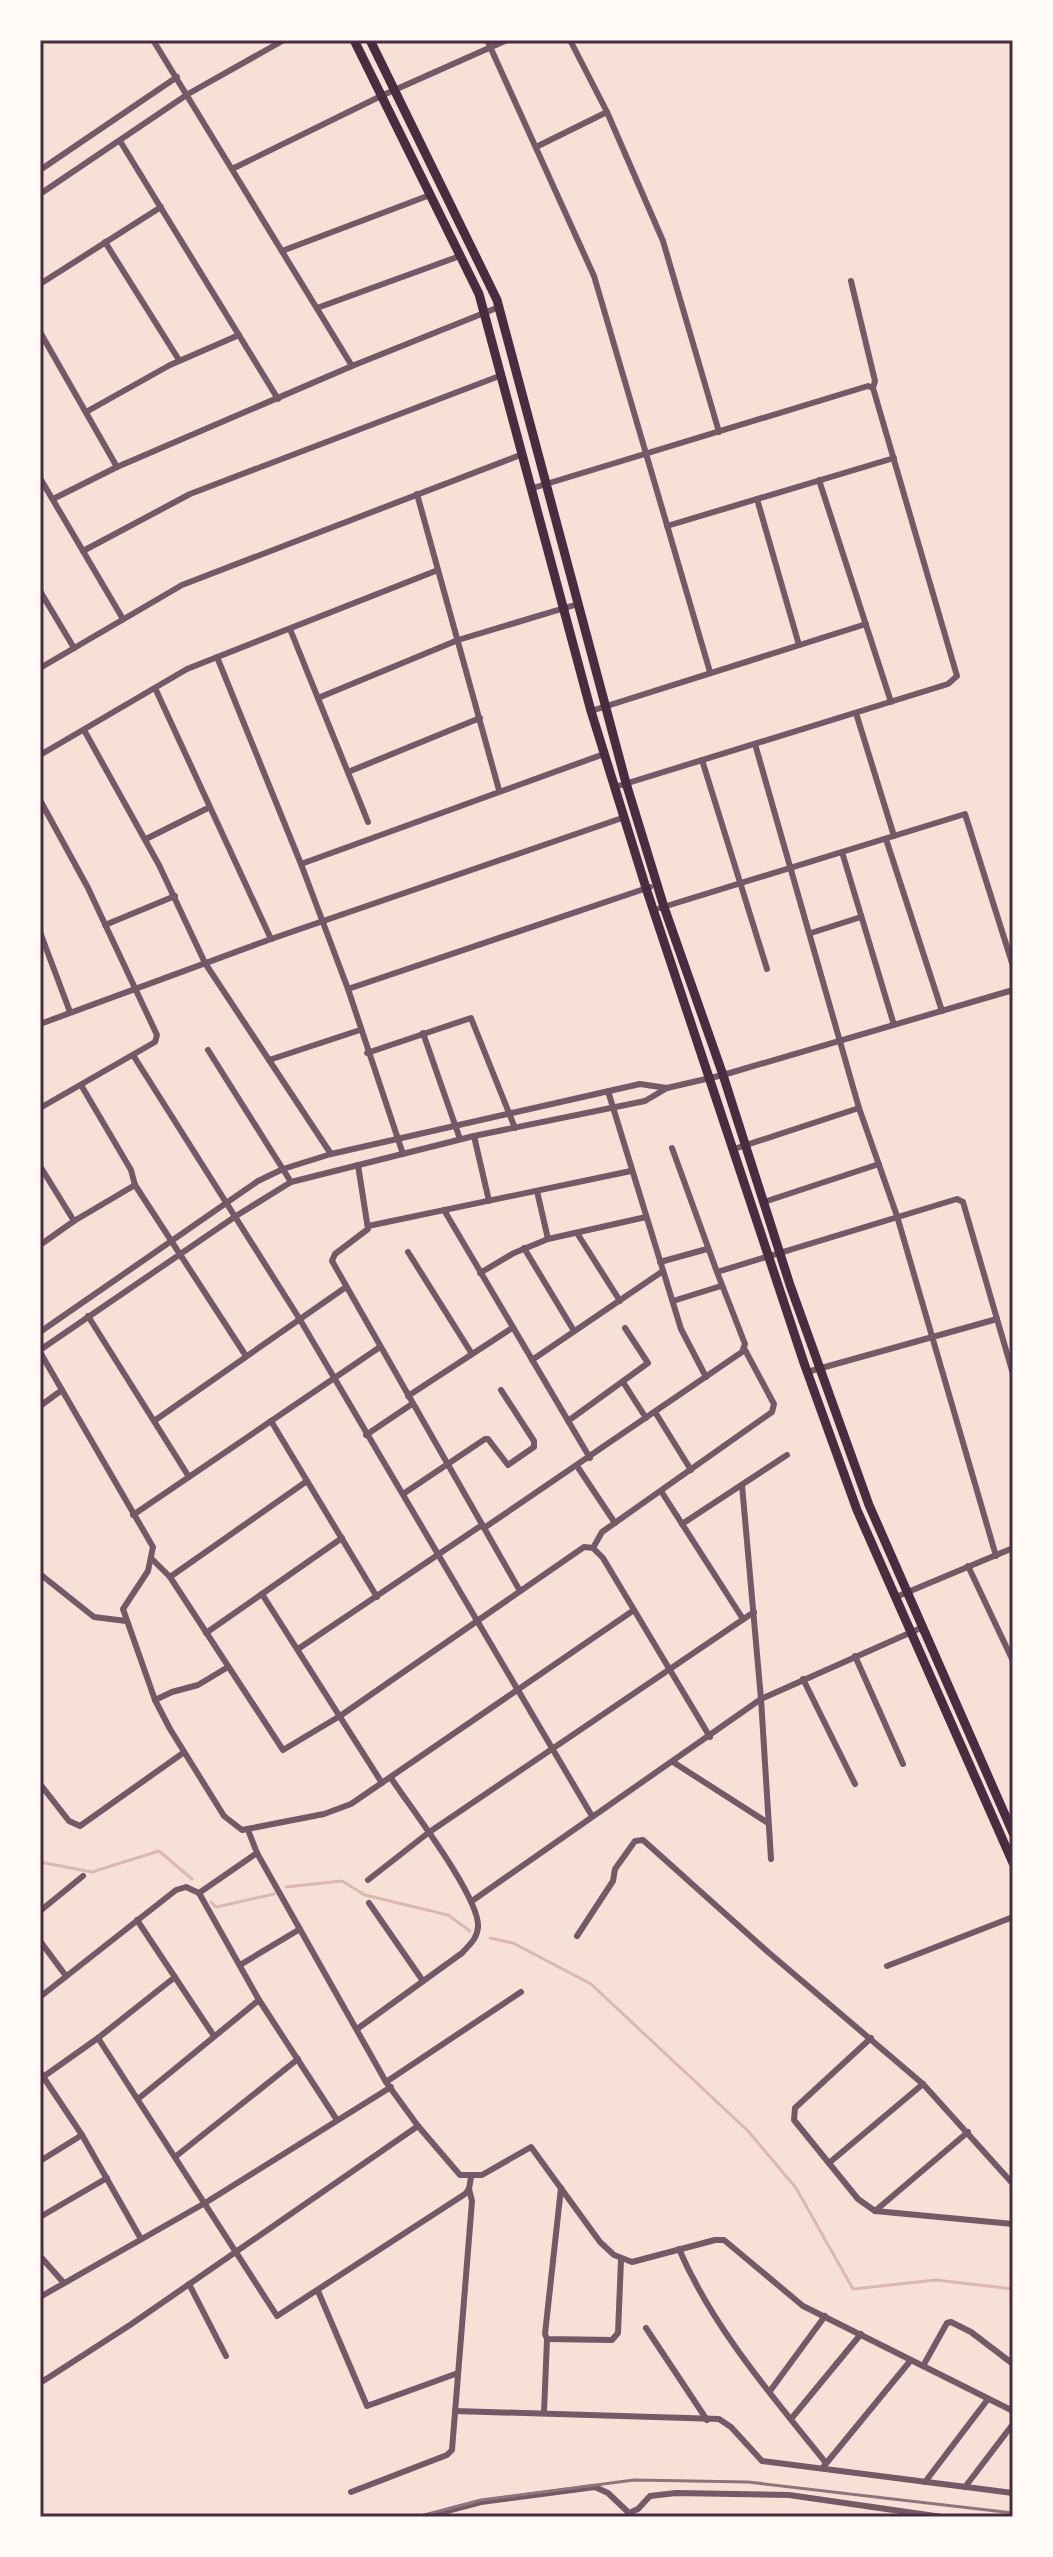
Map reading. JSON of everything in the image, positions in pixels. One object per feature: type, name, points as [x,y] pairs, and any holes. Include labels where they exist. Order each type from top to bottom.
[{"type":"main road","points":[[354,40],[485,312],[604,754],[807,1372],[857,1510],[1013,1863]]},
{"type":"main road","points":[[370,40],[499,307],[626,783],[664,907],[723,1075],[819,1369],[869,1505],[1008,1808],[1013,1833]]},
{"type":"street","points":[[153,40],[352,366]]},
{"type":"street","points":[[40,194],[188,94],[284,40]]},
{"type":"street","points":[[487,40],[594,276],[710,672]]},
{"type":"street","points":[[232,169],[381,96],[507,40]]},
{"type":"street","points":[[570,40],[607,112],[663,241],[719,432]]},
{"type":"street","points":[[40,170],[177,77]]},
{"type":"street","points":[[536,147],[607,112]]},
{"type":"street","points":[[120,141],[278,399]]},
{"type":"street","points":[[282,251],[430,195]]},
{"type":"street","points":[[40,284],[161,207]]},
{"type":"street","points":[[105,242],[179,360]]},
{"type":"street","points":[[317,308],[460,256]]},
{"type":"street","points":[[615,787],[948,684],[957,676],[873,388],[875,381],[851,281]]},
{"type":"street","points":[[53,499],[117,467],[499,307]]},
{"type":"street","points":[[40,332],[117,467]]},
{"type":"street","points":[[86,412],[179,360],[239,335]]},
{"type":"street","points":[[83,551],[190,494],[502,375]]},
{"type":"street","points":[[533,488],[868,386],[873,388]]},
{"type":"street","points":[[40,668],[182,585],[523,454]]},
{"type":"street","points":[[667,526],[894,458]]},
{"type":"street","points":[[40,478],[123,619]]},
{"type":"street","points":[[819,480],[891,702]]},
{"type":"street","points":[[417,494],[499,790]]},
{"type":"street","points":[[757,499],[799,645]]},
{"type":"street","points":[[40,755],[187,669],[438,570]]},
{"type":"street","points":[[40,591],[74,648]]},
{"type":"street","points":[[318,698],[458,640],[578,604]]},
{"type":"street","points":[[591,711],[866,624]]},
{"type":"street","points":[[290,629],[368,822]]},
{"type":"street","points":[[217,657],[348,989],[403,1154]]},
{"type":"street","points":[[155,688],[271,939]]},
{"type":"street","points":[[856,713],[894,836]]},
{"type":"street","points":[[348,772],[480,718]]},
{"type":"street","points":[[84,730],[146,839],[205,963],[331,1154]]},
{"type":"street","points":[[755,744],[859,1108],[897,1216],[996,1556]]},
{"type":"street","points":[[301,864],[604,754]]},
{"type":"street","points":[[702,760],[767,969]]},
{"type":"street","points":[[40,800],[64,841],[157,1035],[155,1042],[40,1108]]},
{"type":"street","points":[[146,839],[208,808]]},
{"type":"street","points":[[40,1024],[322,921],[636,814]]},
{"type":"street","points":[[653,910],[965,814],[1013,966]]},
{"type":"street","points":[[886,839],[942,1011]]},
{"type":"street","points":[[842,852],[894,1025]]},
{"type":"street","points":[[348,989],[657,884]]},
{"type":"street","points":[[105,925],[175,896]]},
{"type":"street","points":[[811,933],[861,917]]},
{"type":"street","points":[[40,932],[70,1012]]},
{"type":"street","points":[[634,1610],[351,1804],[324,1814],[242,1830],[224,1816],[183,1753],[155,1700],[123,1609],[148,1571],[153,1547],[40,1351],[180,1253],[291,1182],[460,1139],[645,1101],[667,1088],[723,1075],[1013,990]]},
{"type":"street","points":[[367,1053],[471,1018],[515,1128]]},
{"type":"street","points":[[269,1060],[360,1030]]},
{"type":"street","points":[[423,1033],[460,1139]]},
{"type":"street","points":[[208,1050],[291,1182]]},
{"type":"street","points":[[133,1055],[299,1318],[592,1816]]},
{"type":"street","points":[[40,1332],[258,1181],[283,1169],[331,1154],[640,1084],[667,1088]]},
{"type":"street","points":[[81,1085],[131,1170],[135,1185],[246,1356]]},
{"type":"street","points":[[608,1091],[686,1341],[706,1377]]},
{"type":"street","points":[[734,1149],[859,1108]]},
{"type":"street","points":[[474,1136],[489,1201]]},
{"type":"street","points":[[593,1548],[602,1532],[775,1408],[744,1348],[672,1148]]},
{"type":"street","points":[[764,1202],[879,1164]]},
{"type":"street","points":[[358,1165],[368,1226],[366,1233],[332,1257],[346,1287],[520,1591]]},
{"type":"street","points":[[40,1166],[74,1221]]},
{"type":"street","points":[[368,1226],[631,1171]]},
{"type":"street","points":[[40,1245],[135,1185]]},
{"type":"street","points":[[537,1191],[548,1239]]},
{"type":"street","points":[[717,1272],[957,1199],[963,1202],[1013,1374]]},
{"type":"street","points":[[444,1210],[590,1458]]},
{"type":"street","points":[[480,1273],[524,1248],[548,1239],[646,1217]]},
{"type":"street","points":[[577,1233],[620,1301]]},
{"type":"street","points":[[524,1248],[574,1331]]},
{"type":"street","points":[[660,1262],[707,1249]]},
{"type":"street","points":[[408,1252],[472,1354]]},
{"type":"street","points":[[532,1360],[663,1271]]},
{"type":"street","points":[[673,1301],[721,1286]]},
{"type":"street","points":[[154,1421],[346,1287]]},
{"type":"street","points":[[88,1316],[189,1477]]},
{"type":"street","points":[[807,1372],[997,1319]]},
{"type":"street","points":[[408,1396],[512,1328]]},
{"type":"street","points":[[568,1421],[648,1363],[625,1328]]},
{"type":"street","points":[[133,1515],[380,1347]]},
{"type":"street","points":[[298,1649],[590,1458],[744,1348]]},
{"type":"street","points":[[623,1382],[646,1418]]},
{"type":"street","points":[[40,1406],[62,1390]]},
{"type":"street","points":[[403,1494],[486,1438],[508,1465],[534,1447],[534,1441],[501,1390]]},
{"type":"street","points":[[366,1435],[412,1404]]},
{"type":"street","points":[[655,1412],[691,1470]]},
{"type":"street","points":[[271,1421],[377,1597]]},
{"type":"street","points":[[682,1524],[787,1455]]},
{"type":"street","points":[[577,1466],[615,1523]]},
{"type":"street","points":[[170,1577],[307,1481]]},
{"type":"street","points":[[742,1485],[771,1859]]},
{"type":"street","points":[[661,1491],[743,1619]]},
{"type":"street","points":[[206,1633],[342,1538]]},
{"type":"street","points":[[152,1559],[170,1577],[283,1750],[340,1716],[584,1547],[593,1548],[603,1558],[710,1737]]},
{"type":"street","points":[[896,1597],[1013,1548]]},
{"type":"street","points":[[968,1566],[1013,1661]]},
{"type":"street","points":[[40,1574],[94,1617],[126,1621]]},
{"type":"street","points":[[262,1594],[382,1783]]},
{"type":"street","points":[[368,1880],[428,1833],[754,1612]]},
{"type":"street","points":[[472,1901],[761,1699],[923,1627]]},
{"type":"street","points":[[855,1656],[903,1764]]},
{"type":"street","points":[[155,1700],[198,1685],[228,1667]]},
{"type":"street","points":[[803,1679],[855,1784]]},
{"type":"street","points":[[40,1784],[69,1821],[80,1826],[183,1753]]},
{"type":"street","points":[[673,1762],[768,1823]]},
{"type":"street","points":[[357,2029],[462,1953],[476,1937],[478,1917],[472,1901],[391,1778]]},
{"type":"street","points":[[992,1815],[1008,1808]]},
{"type":"street","points":[[248,1830],[257,1853],[388,2084],[418,2126],[460,2175],[482,2175],[531,2147],[600,2242],[621,2260],[632,2262],[724,2240],[803,2306],[1013,2411]]},
{"type":"street","points":[[577,1936],[614,1878],[615,1869],[635,1841],[643,1840],[923,2084],[1013,2184]]},
{"type":"street","points":[[199,1893],[257,1853]]},
{"type":"street","points":[[40,1911],[83,1876]]},
{"type":"street","points":[[40,1997],[176,1890],[186,1887],[199,1893],[259,2000],[337,2120]]},
{"type":"street","points":[[369,1903],[423,1981]]},
{"type":"street","points":[[887,1966],[1013,1917]]},
{"type":"street","points":[[137,1920],[214,2036]]},
{"type":"street","points":[[240,1965],[300,1929]]},
{"type":"street","points":[[40,1941],[66,1976]]},
{"type":"street","points":[[141,2239],[82,2135],[42,2074],[98,2038],[175,1977]]},
{"type":"street","points":[[40,2297],[205,2203],[337,2120],[521,1992]]},
{"type":"street","points":[[138,2099],[259,2000]]},
{"type":"street","points":[[98,2038],[277,2316],[465,2194],[471,2177]]},
{"type":"street","points":[[871,2038],[795,2108],[792,2114],[794,2120],[858,2199],[875,2211],[1013,2224]]},
{"type":"street","points":[[175,2157],[298,2059]]},
{"type":"street","points":[[829,2163],[923,2084]]},
{"type":"street","points":[[40,2383],[130,2325],[418,2126]]},
{"type":"street","points":[[875,2211],[968,2132]]},
{"type":"street","points":[[40,2161],[82,2135]]},
{"type":"street","points":[[40,2217],[107,2178]]},
{"type":"street","points":[[544,2412],[545,2334],[561,2188]]},
{"type":"street","points":[[351,2492],[450,2453],[473,2196],[469,2189]]},
{"type":"street","points":[[679,2249],[689,2272],[720,2322],[824,2466]]},
{"type":"street","points":[[40,2256],[63,2282]]},
{"type":"street","points":[[547,2339],[612,2340],[616,2337],[621,2260]]},
{"type":"street","points":[[189,2284],[226,2356]]},
{"type":"street","points":[[318,2291],[367,2406],[458,2373]]},
{"type":"street","points":[[770,2391],[825,2316]]},
{"type":"street","points":[[923,2366],[947,2323],[951,2322],[971,2332],[1013,2364]]},
{"type":"street","points":[[646,2328],[707,2420]]},
{"type":"street","points":[[791,2419],[861,2334]]},
{"type":"street","points":[[824,2466],[911,2360]]},
{"type":"street","points":[[925,2482],[988,2399]]},
{"type":"street","points":[[455,2411],[719,2419],[726,2422],[762,2461],[824,2466],[1013,2493]]},
{"type":"street","points":[[965,2487],[1013,2424]]},
{"type":"street","points":[[424,2517],[481,2502],[595,2487],[608,2493],[629,2513],[638,2509],[650,2496],[676,2493],[789,2495],[942,2517]]},
{"type":"waterway","points":[[40,1862],[92,1872],[159,1851],[192,1879]]},
{"type":"waterway","points":[[286,1887],[342,1881],[365,1895],[448,1915],[470,1931]]},
{"type":"waterway","points":[[211,1902],[216,1907],[274,1894]]},
{"type":"waterway","points":[[490,1938],[513,1943],[591,1984],[748,2131],[796,2188],[853,2289],[936,2280],[1013,2289]]},
{"type":"railway","points":[[417,2517],[481,2500],[634,2480],[748,2482],[1013,2513]]}]
